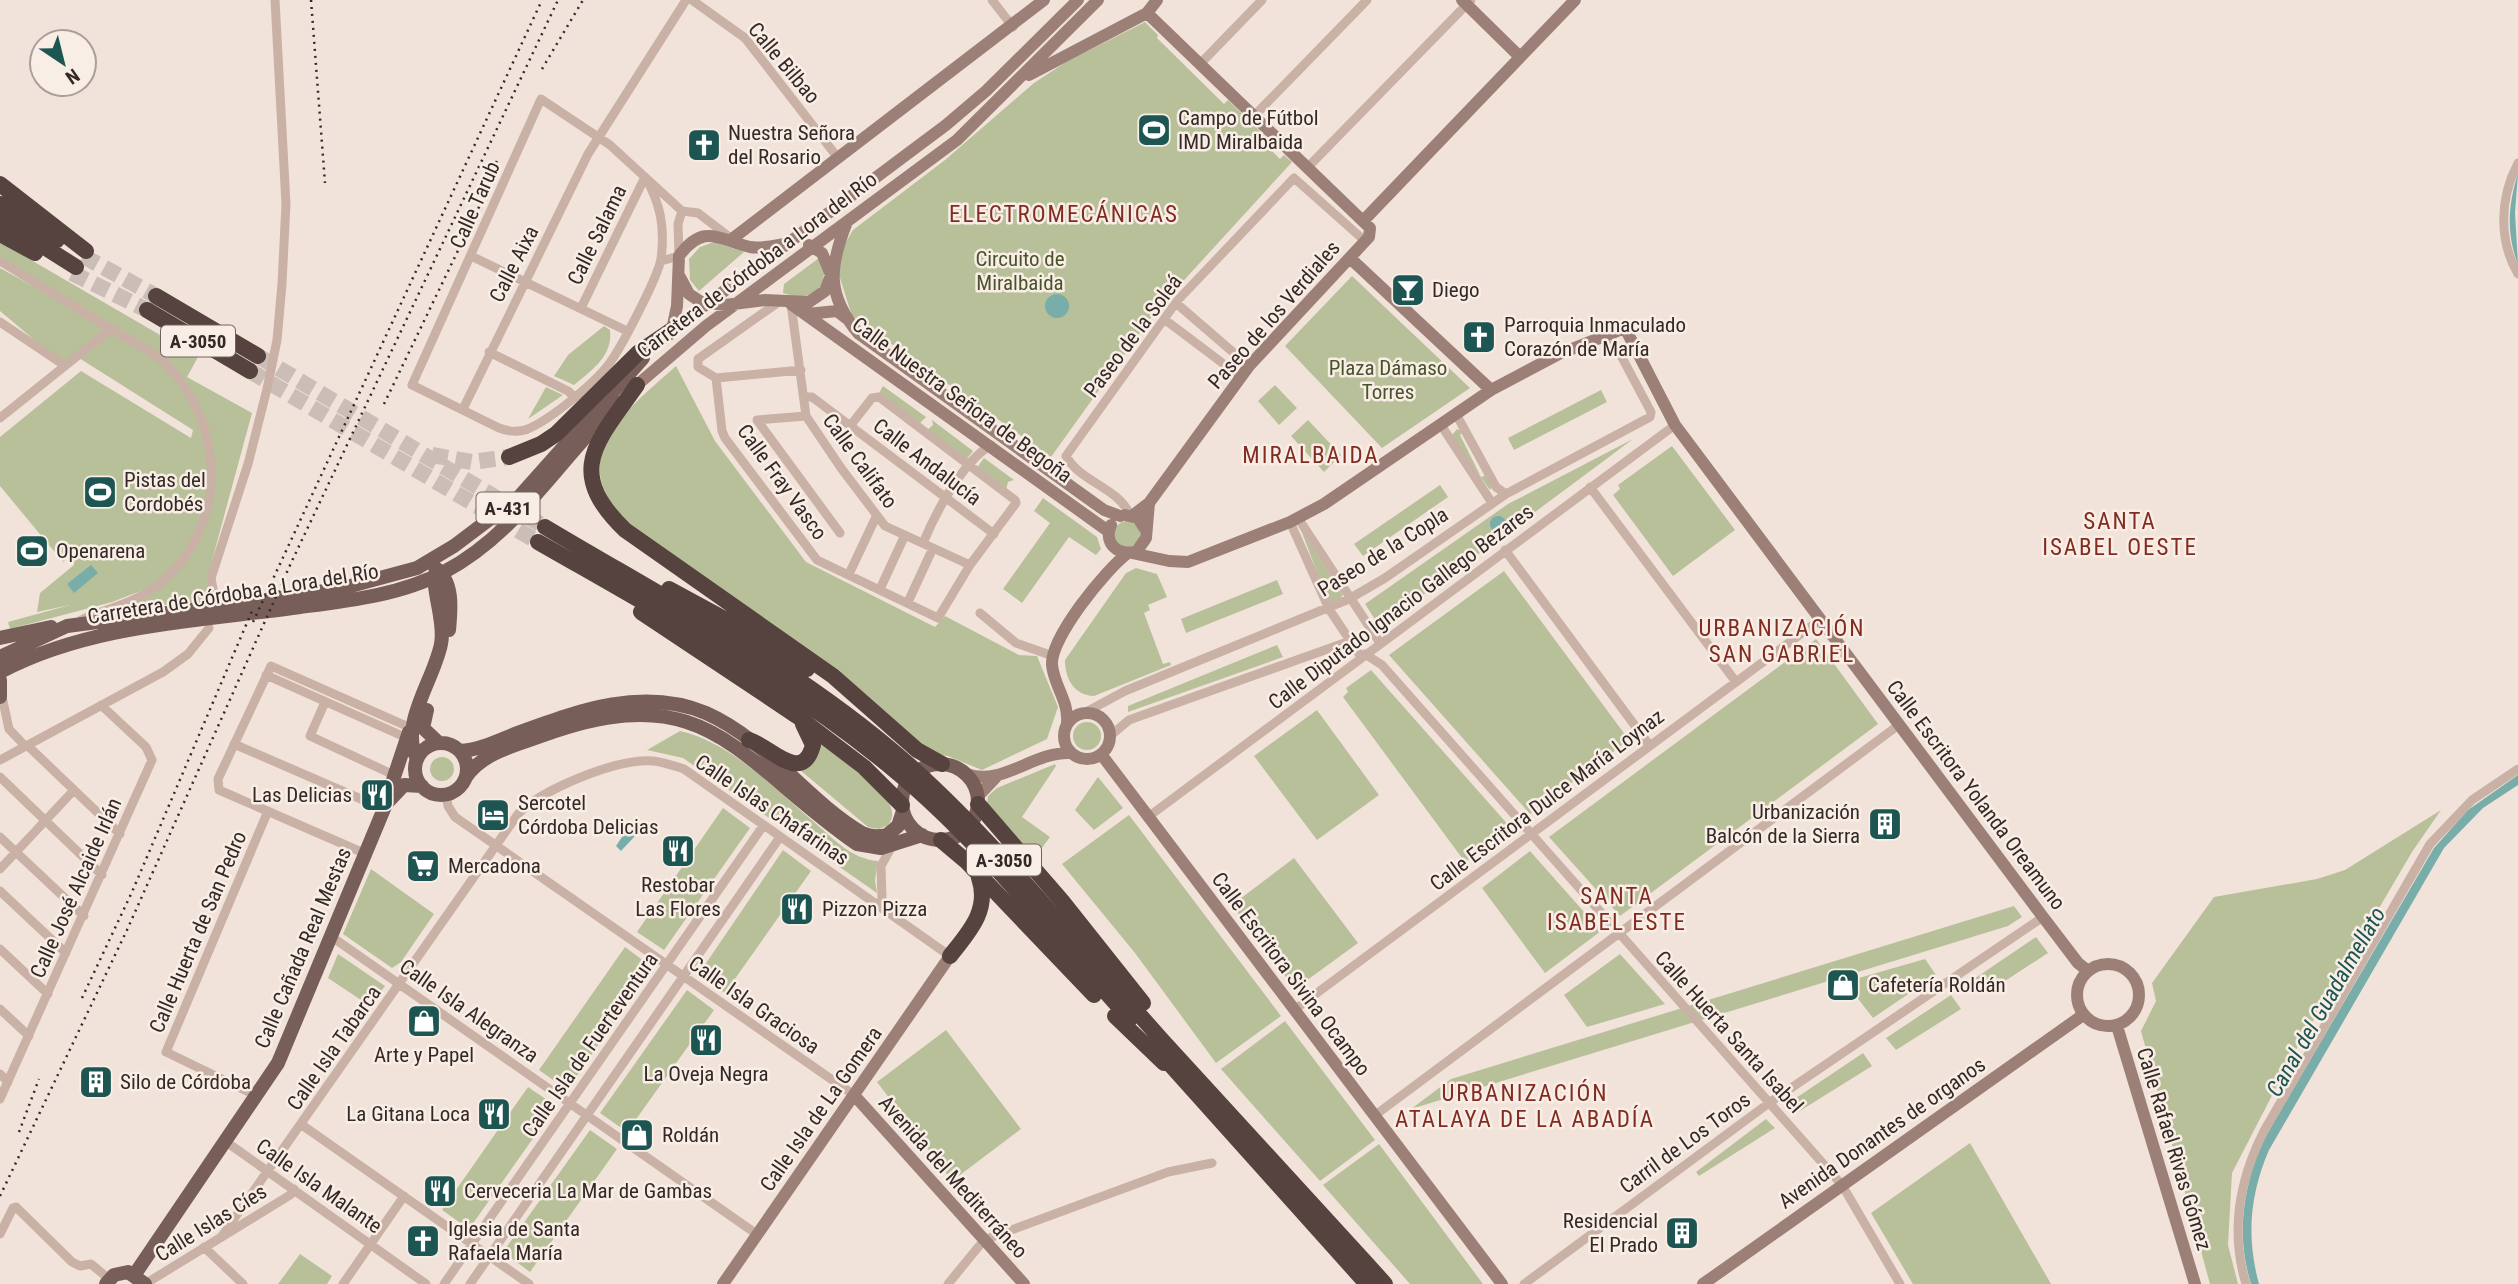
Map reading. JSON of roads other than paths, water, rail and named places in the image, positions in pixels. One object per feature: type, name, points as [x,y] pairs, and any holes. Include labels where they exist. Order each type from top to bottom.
[{"type":"highway","points":[[0,184],[79,262]]},
{"type":"highway","points":[[0,204],[79,262]]},
{"type":"highway","points":[[0,219],[79,262]]},
{"type":"highway","points":[[0,233],[79,262]]},
{"type":"highway","name":"A-3050","points":[[156,296],[258,356]]},
{"type":"highway","name":"A-3050","points":[[147,310],[250,371]]},
{"type":"highway","points":[[509,457],[541,444],[556,434],[638,353],[658,336],[672,330]]},
{"type":"highway","points":[[637,385],[594,450],[592,481],[603,509],[625,530],[833,676],[935,765]]},
{"type":"highway","points":[[541,534],[560,560],[797,716],[864,767],[903,803]]},
{"type":"highway","name":"A-3050","points":[[541,534],[583,550],[733,638],[808,687],[909,765],[977,831],[1367,1284]]},
{"type":"highway","name":"A-3050","points":[[541,534],[814,707],[900,774],[968,841],[1385,1284]]},
{"type":"highway","points":[[583,550],[630,570],[741,628],[812,672],[884,722]]},
{"type":"highway","points":[[749,740],[784,761],[803,761],[813,745],[812,737],[797,716]]},
{"type":"highway","points":[[977,805],[1062,901],[1206,1095]]},
{"type":"highway","points":[[946,839],[1125,1026],[1206,1095]]},
{"type":"highway","points":[[950,956],[980,913],[983,896],[976,873]]},
{"type":"main road","name":"Carretera de Córdoba a Lora del Río","points":[[0,657],[67,626],[209,614],[285,603],[417,568],[506,509],[672,330]]},
{"type":"main road","name":"Carretera de Córdoba a Lora del Río","points":[[285,603],[347,601],[438,573],[495,537],[637,385]]},
{"type":"main road","points":[[438,573],[488,530],[506,509]]},
{"type":"main road","points":[[392,780],[441,645],[444,597],[459,572],[495,537]]},
{"type":"main road","points":[[417,568],[438,573]]},
{"type":"main road","points":[[438,573],[444,597],[447,648],[422,723],[426,734],[439,743],[460,751],[479,747],[571,713],[605,705],[645,701],[677,705],[706,714],[749,740],[863,833],[887,835],[898,827],[903,803],[910,779],[935,765],[957,767],[967,774],[977,805],[965,830],[946,839],[922,835],[908,824],[903,803]]},
{"type":"main road","points":[[347,601],[363,602],[419,587],[444,597]]},
{"type":"main road","name":"Carretera de Córdoba a Lora del Río","points":[[0,672],[66,644],[209,614]]},
{"type":"main road","points":[[0,638],[41,628],[67,626]]},
{"type":"main road","points":[[0,680],[0,694]]},
{"type":"main road","points":[[410,730],[417,760],[416,774],[422,786],[433,794],[446,795],[461,787],[466,777],[483,759],[563,728],[614,716],[668,716],[721,736],[857,844],[873,848],[892,846],[922,835]]},
{"type":"main road","points":[[417,760],[425,748],[439,743]]},
{"type":"main road","points":[[460,751],[466,760],[466,777]]},
{"type":"main road","name":"Calle Cañada Real Mestas","points":[[142,1281],[225,1141],[278,1063],[366,854],[392,780],[417,760]]},
{"type":"main road","name":"Calle Cañada Real Mestas","points":[[384,809],[394,792],[404,785],[422,786]]},
{"type":"main road","points":[[107,1282],[121,1272],[142,1281]]},
{"type":"street","points":[[0,760],[163,672],[188,654],[209,614],[211,578],[248,464],[278,326],[286,204],[275,0]]},
{"type":"street","name":"Calle Aixa","points":[[463,409],[598,136],[686,0]]},
{"type":"street","name":"Calle Bilbao","points":[[692,0],[745,38],[838,158]]},
{"type":"street","points":[[992,0],[1013,27]]},
{"type":"street","points":[[732,239],[1013,27],[1044,0]]},
{"type":"street","name":"Carretera de Córdoba a Lora del Río","points":[[672,330],[953,120],[1078,0]]},
{"type":"street","name":"Carretera de Córdoba a Lora del Río","points":[[637,385],[737,304],[957,140],[1098,0]]},
{"type":"street","points":[[1019,80],[1147,13],[1157,0]]},
{"type":"street","points":[[1200,64],[1262,0]]},
{"type":"street","points":[[1254,116],[1367,0]]},
{"type":"street","points":[[1147,13],[1364,220],[1575,0]]},
{"type":"street","points":[[1308,167],[1467,2],[1520,57]]},
{"type":"street","name":"Calle Tarub","points":[[463,409],[412,385],[541,99],[598,136],[682,211],[698,213],[732,239]]},
{"type":"street","points":[[2518,163],[2511,176],[2504,208],[2506,240],[2518,274]]},
{"type":"street","points":[[463,409],[499,428],[515,431],[536,424],[606,368],[650,290],[661,261],[661,214],[645,177]]},
{"type":"street","name":"Calle Salama","points":[[581,308],[645,177]]},
{"type":"street","name":"Paseo de la Soleá","points":[[1127,516],[1124,502],[1075,468],[1066,456],[1176,303],[1294,177],[1365,241]]},
{"type":"street","points":[[672,330],[680,277],[678,224],[682,211]]},
{"type":"street","name":"Paseo de los Verdiales","points":[[1127,516],[1149,503],[1245,372],[1365,241],[1370,228],[1364,220]]},
{"type":"street","points":[[680,277],[689,293],[706,303],[809,302],[827,288],[847,222]]},
{"type":"street","points":[[661,261],[679,256],[696,240],[706,235],[732,239],[752,247],[788,243],[814,247]]},
{"type":"street","name":"Calle Nuestra Señora de Begoña","points":[[814,247],[826,258],[848,321],[864,339],[1104,510],[1127,516]]},
{"type":"street","points":[[471,256],[626,331]]},
{"type":"street","points":[[1350,258],[1491,390]]},
{"type":"street","points":[[0,261],[165,363],[190,393],[205,428],[213,468],[212,487],[200,530],[174,570],[141,597],[67,626]]},
{"type":"street","name":"Calle Nuestra Señora de Begoña","points":[[785,302],[828,328],[1108,531]]},
{"type":"street","name":"Calle Califato","points":[[785,302],[796,323],[806,416],[876,517],[885,526],[971,565]]},
{"type":"street","name":"Calle Fray Vasco","points":[[785,302],[698,359],[698,367],[716,378],[725,438],[817,560],[938,618],[971,565]]},
{"type":"street","points":[[1176,303],[1245,372]]},
{"type":"street","points":[[796,323],[807,314],[833,312],[841,313],[848,321]]},
{"type":"street","points":[[828,328],[826,317],[833,312]]},
{"type":"street","points":[[1164,319],[1245,372]]},
{"type":"street","points":[[0,322],[64,365]]},
{"type":"street","name":"Calle Escritora Yolanda Oreamuno","points":[[1610,335],[1625,328],[1675,425],[2043,917],[2078,963],[2088,971]]},
{"type":"street","points":[[0,418],[111,329]]},
{"type":"street","points":[[1113,548],[1162,560],[1196,560],[1294,520],[1324,504],[1491,390],[1559,354],[1610,335]]},
{"type":"street","name":"Paseo de la Copla","points":[[1086,712],[1125,691],[1349,599],[1385,578],[1506,494],[1650,417],[1651,412],[1610,335]]},
{"type":"street","points":[[489,352],[568,391],[573,396]]},
{"type":"street","points":[[716,378],[801,370]]},
{"type":"street","name":"Calle Andalucía","points":[[804,397],[812,397],[994,534]]},
{"type":"street","points":[[850,426],[872,398],[879,397],[1016,503],[971,565]]},
{"type":"street","points":[[1456,414],[1496,487],[1506,494]]},
{"type":"street","points":[[806,416],[757,420],[840,533]]},
{"type":"street","points":[[1441,425],[1492,503]]},
{"type":"street","name":"Calle Diputado Ignacio Gallego Bezares","points":[[1148,817],[1675,425]]},
{"type":"street","points":[[923,543],[946,498],[982,450],[990,445]]},
{"type":"street","points":[[1486,493],[1494,494],[1496,487]]},
{"type":"street","points":[[1590,487],[1735,682]]},
{"type":"street","name":"Paseo de los Verdiales","points":[[1146,533],[1149,503]]},
{"type":"street","points":[[1111,566],[1113,548],[1108,531],[1127,516],[1146,533],[1162,560]]},
{"type":"street","points":[[849,574],[876,517]]},
{"type":"street","points":[[1294,520],[1380,643]]},
{"type":"street","name":"Calle Huerta Santa Isabel","points":[[1294,520],[1329,609],[1350,642],[1363,655],[1382,665],[1842,1185],[1900,1284]]},
{"type":"street","points":[[1071,753],[1065,729],[1064,694],[1052,669],[1053,656],[1060,639],[1111,566],[1141,547],[1146,533]]},
{"type":"street","points":[[880,589],[905,535]]},
{"type":"street","points":[[908,602],[933,548]]},
{"type":"street","points":[[1505,550],[1650,746]]},
{"type":"street","points":[[979,613],[1016,643],[1053,656]]},
{"type":"street","name":"Calle Escritora Dulce María Loynaz","points":[[1294,1010],[1821,619]]},
{"type":"street","points":[[967,774],[987,778],[1046,755],[1071,753],[1083,759],[1101,754],[1110,736],[1129,720],[1350,642]]},
{"type":"street","points":[[366,854],[219,790],[218,779],[271,666],[410,730]]},
{"type":"street","points":[[266,675],[326,702],[410,730]]},
{"type":"street","points":[[0,694],[5,727],[120,834]]},
{"type":"street","points":[[1064,694],[1086,712],[1103,719],[1110,736]]},
{"type":"street","points":[[326,702],[310,736],[392,780]]},
{"type":"street","name":"Calle José Alcaide Irlán","points":[[0,1099],[102,875],[152,757],[146,747],[101,705]]},
{"type":"street","points":[[1046,755],[1065,729],[1086,712]]},
{"type":"street","points":[[1374,1116],[1900,724]]},
{"type":"street","points":[[234,744],[384,809]]},
{"type":"street","name":"Calle Escritora Sivina Ocampo","points":[[1101,754],[1502,1284]]},
{"type":"street","name":"Calle Islas Chafarinas","points":[[497,846],[518,814],[544,792],[640,761],[670,764],[684,769],[950,956]]},
{"type":"street","points":[[2246,1284],[2238,1248],[2238,1214],[2245,1173],[2260,1139],[2430,844],[2472,800],[2518,769]]},
{"type":"street","points":[[977,805],[986,785],[1002,773]]},
{"type":"street","points":[[0,777],[102,875]]},
{"type":"street","points":[[0,869],[74,790]]},
{"type":"street","name":"Calle Isla Graciosa","points":[[446,795],[448,806],[455,817],[854,1095]]},
{"type":"street","name":"Calle Huerta de San Pedro","points":[[255,1096],[166,1052],[268,811]]},
{"type":"street","name":"Calle Isla de Fuerteventura","points":[[444,1284],[763,825]]},
{"type":"street","points":[[0,837],[83,916]]},
{"type":"street","name":"Calle Isla de Fuerteventura","points":[[470,1284],[780,837]]},
{"type":"street","name":"Calle Isla Tabarca","points":[[222,1236],[497,846]]},
{"type":"street","points":[[878,905],[882,899],[881,866],[892,846]]},
{"type":"street","points":[[0,891],[66,953]]},
{"type":"street","name":"Carril de Los Toros","points":[[1524,1284],[1769,1103],[2043,917]]},
{"type":"street","name":"Calle Isla Alegranza","points":[[332,937],[758,1235]]},
{"type":"street","points":[[0,949],[48,994]]},
{"type":"street","name":"Calle Isla de La Gomera","points":[[723,1284],[950,956]]},
{"type":"street","points":[[2105,964],[2114,964],[2130,972],[2136,980],[2140,998],[2138,1007],[2125,1022],[2117,1026],[2098,1025],[2084,1015],[2077,997],[2082,978],[2088,971],[2105,964]]},
{"type":"street","points":[[0,1009],[29,1036]]},
{"type":"street","name":"Avenida Donantes de organos","points":[[1703,1284],[2084,1015]]},
{"type":"street","name":"Calle Rafael Rivas Gómez","points":[[2117,1026],[2195,1284]]},
{"type":"street","points":[[0,1074],[8,1082]]},
{"type":"street","name":"Avenida del Mediterráneo","points":[[854,1095],[1024,1284]]},
{"type":"street","points":[[302,1125],[530,1284]]},
{"type":"street","name":"Calle Isla Malante","points":[[225,1141],[372,1243],[426,1284]]},
{"type":"street","points":[[948,1284],[984,1240],[1168,1172],[1212,1163]]},
{"type":"street","name":"Calle Islas Cíes","points":[[142,1281],[204,1247],[294,1189]]},
{"type":"street","points":[[343,1284],[404,1196]]},
{"type":"street","points":[[0,1234],[16,1207],[72,1262],[80,1266],[91,1264],[107,1282]]},
{"type":"street","points":[[204,1247],[243,1284]]},
{"type":"water","points":[[2518,173],[2515,213],[2518,265],[2510,219]]},
{"type":"water","points":[[1057,294],[1066,297],[1069,306],[1066,315],[1057,318],[1048,315],[1045,306],[1048,297]]},
{"type":"water","points":[[1495,516],[1501,516],[1506,524],[1504,530],[1495,532],[1490,527],[1490,521]]},
{"type":"water","points":[[91,565],[98,573],[74,593],[67,584]]},
{"type":"water","points":[[2518,775],[2518,785],[2483,808],[2444,848],[2269,1150],[2254,1199],[2251,1233],[2259,1284],[2251,1284],[2244,1248],[2244,1214],[2249,1180],[2260,1146],[2434,848],[2468,810]]},
{"type":"water","points":[[622,830],[633,832],[635,836],[621,851],[616,846],[622,837]]},
{"type":"tunnel","points":[[83,256],[156,296]]},
{"type":"tunnel","points":[[72,273],[147,310]]},
{"type":"tunnel","points":[[258,356],[545,527]]},
{"type":"tunnel","points":[[250,371],[538,542]]},
{"type":"tunnel","points":[[432,455],[472,462],[509,457]]},
{"type":"railway","points":[[311,0],[325,183]]},
{"type":"railway","points":[[253,622],[542,0]]},
{"type":"railway","points":[[0,1196],[127,930],[291,563],[558,0]]},
{"type":"railway","points":[[542,69],[583,0]]},
{"type":"railway","points":[[384,404],[479,207],[498,158]]},
{"type":"railway","points":[[82,998],[132,892],[252,611]]},
{"type":"railway","points":[[19,1132],[39,1079]]},
{"type":"place","name":"Campo de Fútbol IMD Miralbaida","points":[[1154,130]]},
{"type":"place","name":"Nuestra Señora del Rosario","points":[[704,145]]},
{"type":"place","name":"Diego","points":[[1408,290]]},
{"type":"place","name":"Parroquia Inmaculado Corazón de María","points":[[1479,337]]},
{"type":"place","name":"Pistas del Cordobés","points":[[100,492]]},
{"type":"place","name":"Openarena","points":[[32,551]]},
{"type":"place","name":"Las Delicias","points":[[377,795]]},
{"type":"place","name":"Sercotel Córdoba Delicias","points":[[493,815]]},
{"type":"place","name":"Urbanización Balcón de la Sierra","points":[[1885,824]]},
{"type":"place","name":"Restobar Las Flores","points":[[678,851]]},
{"type":"place","name":"Mercadona","points":[[423,866]]},
{"type":"place","name":"Pizzon Pizza","points":[[797,909]]},
{"type":"place","name":"Cafetería Roldán","points":[[1843,985]]},
{"type":"place","name":"Arte y Papel","points":[[424,1021]]},
{"type":"place","name":"La Oveja Negra","points":[[706,1040]]},
{"type":"place","name":"Silo de Córdoba","points":[[96,1082]]},
{"type":"place","name":"La Gitana Loca","points":[[494,1114]]},
{"type":"place","name":"Roldán","points":[[637,1135]]},
{"type":"place","name":"Cerveceria La Mar de Gambas","points":[[440,1191]]},
{"type":"place","name":"Residencial El Prado","points":[[1682,1233]]},
{"type":"place","name":"Iglesia de Santa Rafaela María","points":[[423,1241]]},
{"type":"district","name":"ELECTROMECÁNICAS","points":[[1064,214]]},
{"type":"district","name":"MIRALBAIDA","points":[[1311,455]]},
{"type":"district","name":"SANTA ISABEL OESTE","points":[[2120,534]]},
{"type":"district","name":"URBANIZACIÓN SAN GABRIEL","points":[[1782,641]]},
{"type":"district","name":"SANTA ISABEL ESTE","points":[[1617,909]]},
{"type":"district","name":"URBANIZACIÓN ATALAYA DE LA ABADÍA","points":[[1525,1106]]},
{"type":"park label","name":"Circuito de Miralbaida","points":[[1020,271]]},
{"type":"park label","name":"Plaza Dámaso Torres","points":[[1388,380]]},
{"type":"water label","name":"Canal del Guadalmellato","points":[[2326,1002]]}]
